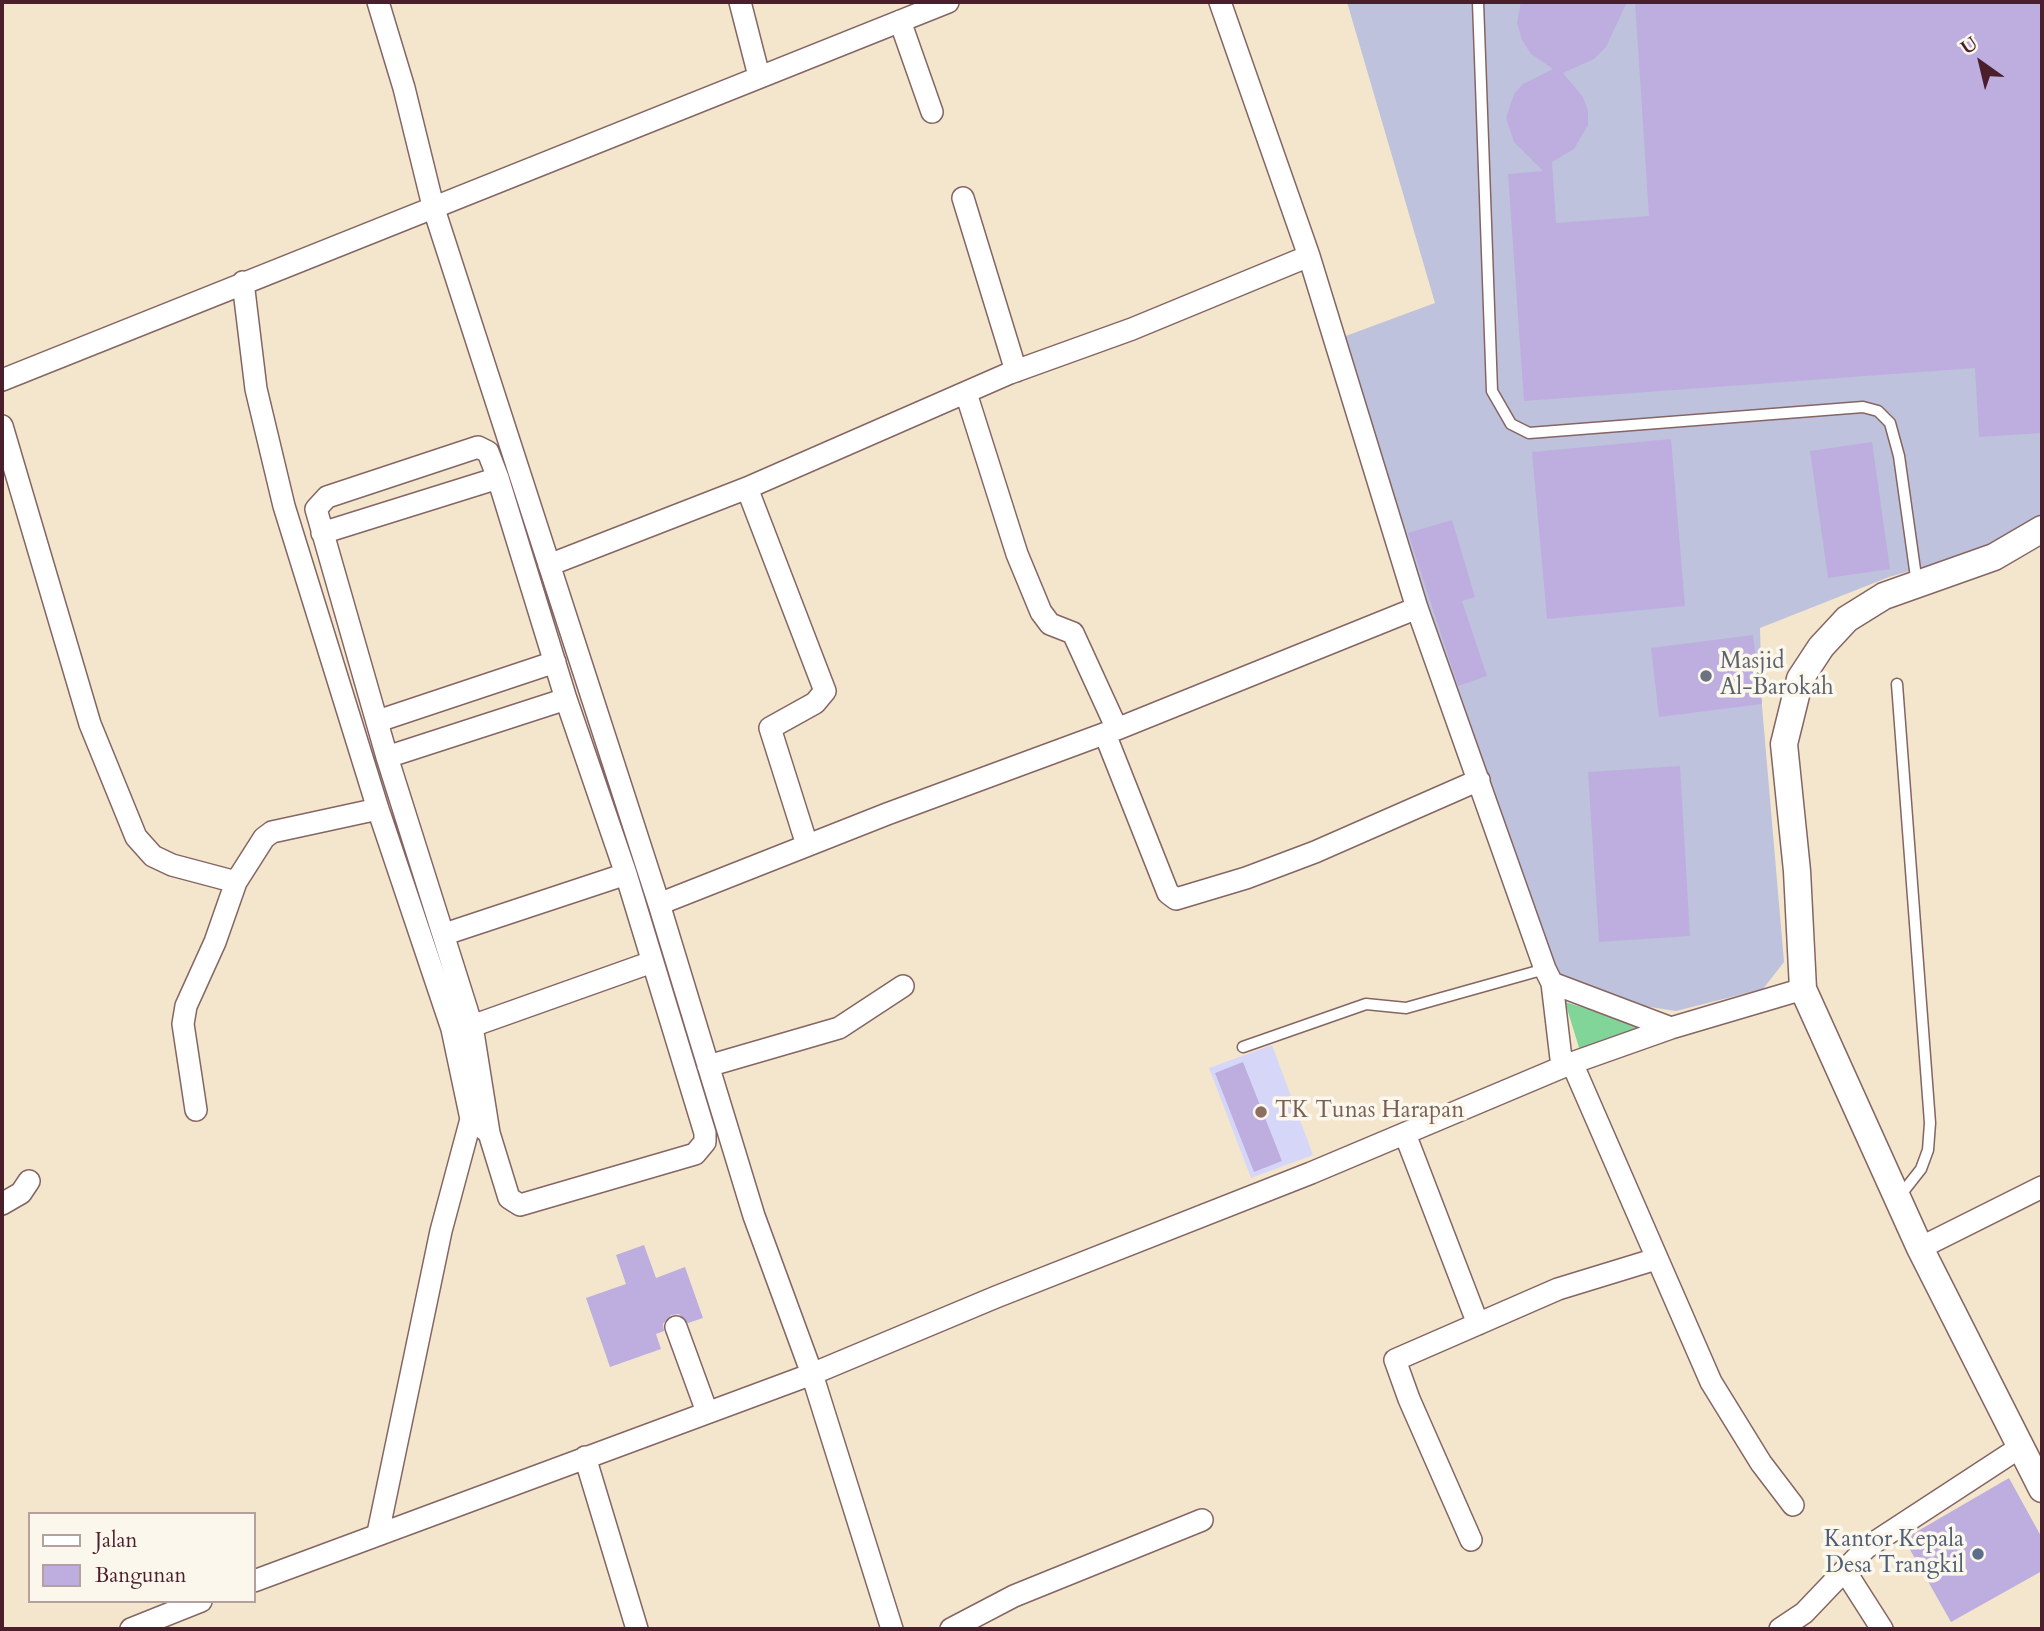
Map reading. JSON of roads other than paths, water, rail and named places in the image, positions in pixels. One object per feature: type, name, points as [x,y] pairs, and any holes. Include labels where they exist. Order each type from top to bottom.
[{"type":"street","points":[[378,2],[404,88],[433,206],[659,904],[754,1216],[811,1374],[892,1629]]},
{"type":"street","points":[[740,2],[760,76]]},
{"type":"street","points":[[2,380],[948,2]]},
{"type":"street","points":[[1220,2],[1308,256],[1417,608],[1479,780],[1512,884],[1548,976],[1567,1065],[1694,1346],[1731,1419],[1793,1505]]},
{"type":"street","points":[[901,21],[932,112]]},
{"type":"street","points":[[962,198],[1016,371]]},
{"type":"street","points":[[549,565],[747,488],[1016,371],[1132,329],[1308,256]]},
{"type":"street","points":[[243,282],[256,389],[284,506],[378,809],[452,1029],[471,1119],[441,1231],[378,1533]]},
{"type":"street","points":[[966,393],[1017,554],[1041,612],[1050,624],[1072,632],[1168,893],[1176,899],[1247,878],[1315,852],[1479,780]]},
{"type":"street","points":[[2,426],[90,724],[136,837],[153,856],[162,861],[236,882]]},
{"type":"street","points":[[478,447],[488,452],[625,874],[705,1133],[701,1148],[695,1154],[520,1205],[509,1198],[489,1133],[472,1026],[387,757],[322,533],[316,509],[327,497],[478,447]]},
{"type":"street","points":[[322,533],[498,478]]},
{"type":"street","points":[[747,488],[825,691],[816,703],[770,728],[807,845]]},
{"type":"street","points":[[2042,529],[1994,557],[1884,596],[1847,619],[1821,647],[1800,679],[1784,744],[1797,871],[1803,989],[1920,1248],[2042,1489]]},
{"type":"street","points":[[659,904],[807,845],[1111,732],[1417,608]]},
{"type":"street","points":[[378,721],[555,662]]},
{"type":"street","points":[[387,757],[566,699]]},
{"type":"street","points":[[196,1110],[183,1024],[186,1006],[215,942],[236,882],[264,838],[272,832],[378,809]]},
{"type":"street","points":[[445,934],[625,874]]},
{"type":"street","points":[[472,1026],[652,962]]},
{"type":"street","points":[[1548,976],[1671,1028]]},
{"type":"street","points":[[708,1066],[839,1028],[903,986]]},
{"type":"street","points":[[256,1580],[811,1374],[1405,1134],[1567,1065],[1671,1028],[1803,989]]},
{"type":"street","points":[[471,1119],[489,1133]]},
{"type":"street","points":[[1405,1134],[1478,1324]]},
{"type":"street","points":[[2,1204],[21,1193],[29,1181]]},
{"type":"street","points":[[1920,1248],[2042,1187]]},
{"type":"street","points":[[1471,1540],[1409,1399],[1395,1360],[1578,1282],[1656,1259]]},
{"type":"street","points":[[676,1327],[707,1412]]},
{"type":"street","points":[[1780,1629],[1804,1613],[1884,1535],[2022,1446]]},
{"type":"street","points":[[584,1457],[637,1629]]},
{"type":"street","points":[[951,1629],[1014,1596],[1202,1520]]},
{"type":"street","points":[[1845,1571],[1882,1629]]},
{"type":"street","points":[[131,1629],[159,1624],[197,1603]]},
{"type":"lane","points":[[1478,2],[1492,391],[1511,424],[1529,433],[1863,407],[1878,411],[1890,423],[1899,456],[1917,584]]},
{"type":"lane","points":[[1897,684],[1930,1124],[1928,1150],[1921,1169],[1899,1198]]},
{"type":"lane","points":[[1243,1047],[1366,1004],[1406,1008],[1548,976]]},
{"type":"place","name":"Masjid Al-Barokah","points":[[1706,676]]},
{"type":"place","name":"TK Tunas Harapan","points":[[1261,1112]]},
{"type":"place","name":"Kantor Kepala Desa Trangkil","points":[[1978,1554]]}]
